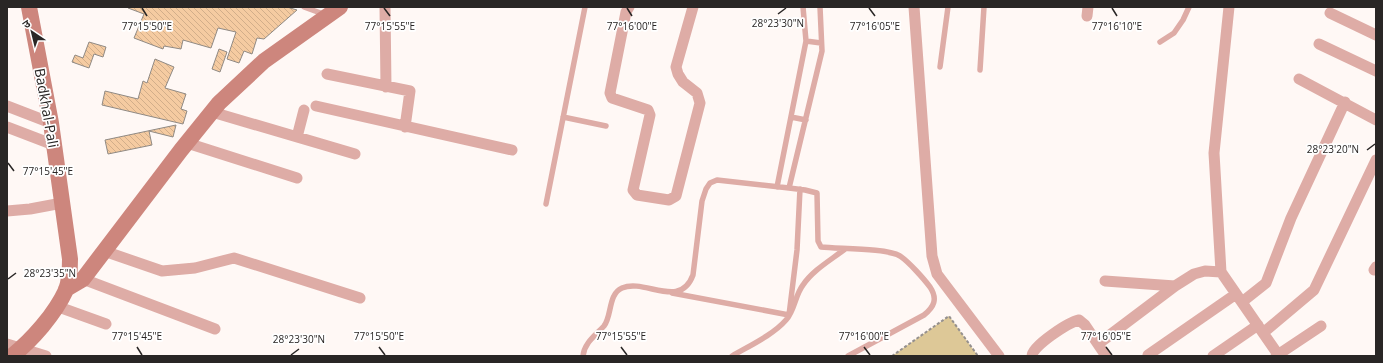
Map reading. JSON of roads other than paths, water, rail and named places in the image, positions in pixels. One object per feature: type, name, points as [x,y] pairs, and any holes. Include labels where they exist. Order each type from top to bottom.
[{"type":"street","name":"Badkhal-Pali","points":[[13,349],[33,336],[56,306],[66,289],[70,259],[51,123],[29,7]]},
{"type":"street","points":[[386,7],[386,87]]},
{"type":"street","points":[[629,7],[626,12],[610,93],[612,98],[648,110],[650,115],[633,190],[637,195],[669,200],[676,196],[700,103],[697,93],[678,74],[676,67],[692,7]]},
{"type":"street","points":[[914,7],[932,256],[937,274],[999,356]]},
{"type":"street","points":[[1229,7],[1214,153],[1221,272],[1278,356],[1321,326]]},
{"type":"street","points":[[66,289],[83,279],[186,143],[219,103],[264,61],[334,11]]},
{"type":"street","points":[[1330,13],[1376,35]]},
{"type":"street","points":[[1319,44],[1376,72]]},
{"type":"street","points":[[327,74],[410,92],[405,126]]},
{"type":"street","points":[[1298,79],[1345,102],[1376,120]]},
{"type":"street","points":[[1148,355],[1239,298],[1266,283],[1291,218],[1345,102]]},
{"type":"street","points":[[7,106],[51,123]]},
{"type":"street","points":[[316,106],[512,150]]},
{"type":"street","points":[[298,137],[304,110]]},
{"type":"street","points":[[212,112],[355,154]]},
{"type":"street","points":[[7,127],[54,145]]},
{"type":"street","points":[[186,143],[297,178]]},
{"type":"street","points":[[1213,356],[1260,329],[1314,290],[1376,160]]},
{"type":"street","points":[[7,212],[62,203]]},
{"type":"street","points":[[104,251],[162,271],[195,268],[234,258],[360,298]]},
{"type":"street","points":[[1098,344],[1175,286],[1194,274],[1205,270],[1221,272]]},
{"type":"street","points":[[83,279],[215,329]]},
{"type":"street","points":[[1105,281],[1175,286]]},
{"type":"street","points":[[56,306],[106,324]]},
{"type":"street","points":[[1030,355],[1043,342],[1073,321],[1079,320],[1085,325],[1106,356]]},
{"type":"street","points":[[13,349],[46,356]]},
{"type":"lane","points":[[304,7],[334,11]]},
{"type":"lane","points":[[546,204],[585,7]]},
{"type":"lane","points":[[777,187],[806,41],[803,7]]},
{"type":"lane","points":[[789,188],[822,51],[820,7]]},
{"type":"lane","points":[[940,67],[948,7]]},
{"type":"lane","points":[[980,70],[984,7]]},
{"type":"lane","points":[[1160,42],[1174,33],[1183,20],[1189,7]]},
{"type":"lane","points":[[806,41],[822,43]]},
{"type":"lane","points":[[563,117],[606,126]]},
{"type":"lane","points":[[791,117],[806,120]]},
{"type":"lane","points":[[672,292],[682,289],[690,283],[693,275],[702,201],[710,182],[717,180],[800,189],[817,193],[818,241],[821,248],[889,253],[900,256],[924,279],[933,292],[934,300],[932,309],[924,315],[848,356]]},
{"type":"lane","points":[[789,315],[797,250],[800,189]]},
{"type":"lane","points":[[732,356],[776,329],[787,320],[797,294],[806,280],[845,249]]},
{"type":"lane","points":[[583,356],[587,344],[605,325],[614,295],[621,288],[631,286],[672,292],[789,315]]}]
